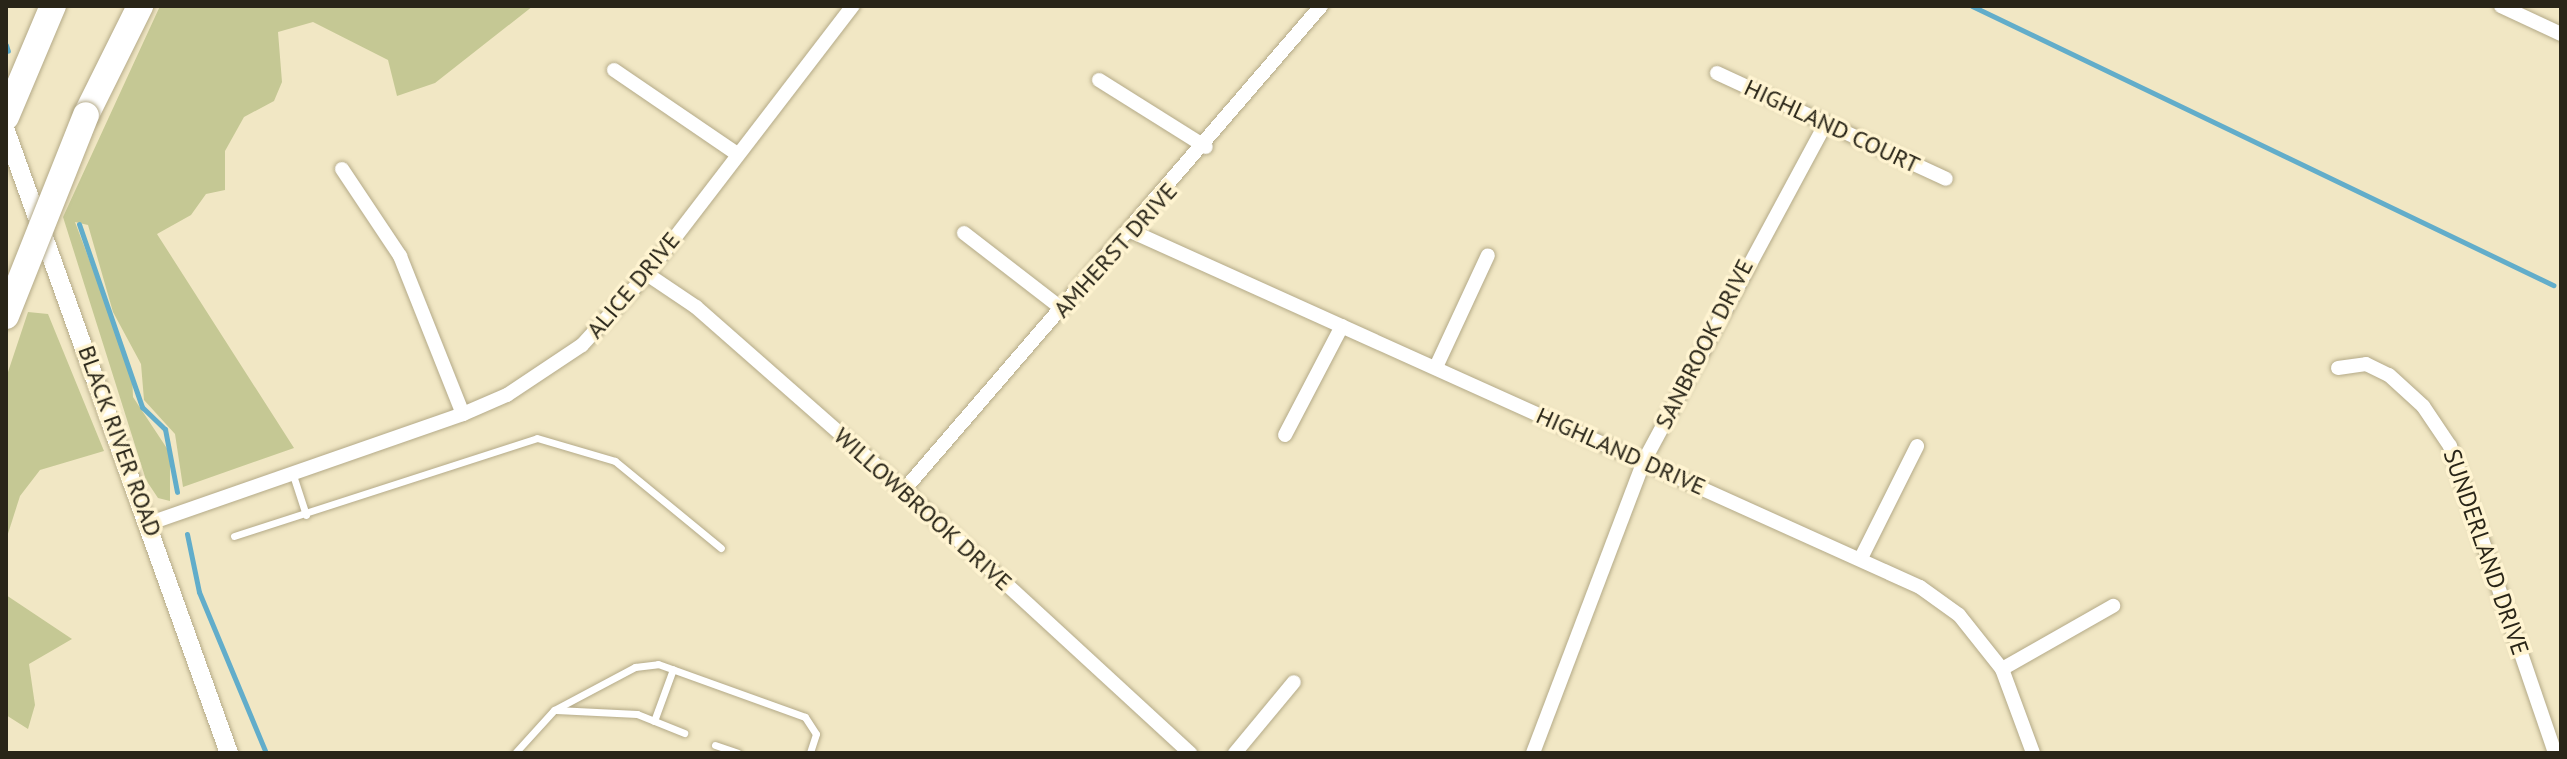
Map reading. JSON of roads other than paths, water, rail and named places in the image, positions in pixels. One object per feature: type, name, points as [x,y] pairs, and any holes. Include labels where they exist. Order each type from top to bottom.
[{"type":"highway","points":[[6,316],[86,115],[140,6]]},
{"type":"highway","points":[[6,117],[51,11]]},
{"type":"street","name":"ALICE DRIVE","points":[[150,523],[463,414],[507,395],[582,345],[647,274],[734,152],[853,6]]},
{"type":"street","name":"AMHERST DRIVE","points":[[904,490],[1061,308],[1133,232],[1321,6]]},
{"type":"street","points":[[2501,6],[2523,10],[2561,34]]},
{"type":"street","points":[[614,70],[734,152]]},
{"type":"street","name":"HIGHLAND COURT","points":[[1717,73],[1946,179]]},
{"type":"street","points":[[1099,80],[1206,147]]},
{"type":"street","name":"SANBROOK DRIVE","points":[[1537,751],[1644,461],[1826,123]]},
{"type":"street","name":"BLACK RIVER ROAD","points":[[6,131],[150,523],[229,753]]},
{"type":"street","points":[[342,169],[400,256],[463,414]]},
{"type":"street","name":"HIGHLAND DRIVE","points":[[1133,232],[1862,556],[1959,615],[2002,669],[2033,753]]},
{"type":"street","points":[[964,233],[1061,308]]},
{"type":"street","points":[[1436,367],[1488,255]]},
{"type":"street","name":"WILLOWBROOK DRIVE","points":[[647,274],[696,307],[904,490],[1190,753]]},
{"type":"street","points":[[1285,435],[1342,326]]},
{"type":"street","name":"SUNDERLAND DRIVE","points":[[2338,368],[2366,364],[2389,375],[2423,406],[2450,446],[2555,753]]},
{"type":"street","points":[[1862,556],[1917,446]]},
{"type":"street","points":[[2002,669],[2113,606]]},
{"type":"street","points":[[1235,753],[1294,682]]},
{"type":"street","points":[[2545,722],[2561,717]]},
{"type":"lane","points":[[234,536],[537,438],[615,461],[721,548]]},
{"type":"lane","points":[[293,475],[306,515]]},
{"type":"lane","points":[[515,753],[554,710],[635,667],[673,669],[805,717],[816,734],[810,753]]},
{"type":"lane","points":[[654,721],[673,669]]},
{"type":"lane","points":[[554,710],[654,721],[684,733]]},
{"type":"lane","points":[[715,745],[738,753]]},
{"type":"waterway","points":[[1972,6],[2553,285]]},
{"type":"waterway","points":[[6,45],[8,51]]},
{"type":"waterway","points":[[79,224],[142,407],[165,429],[177,492]]},
{"type":"waterway","points":[[187,534],[199,592],[266,753]]}]
